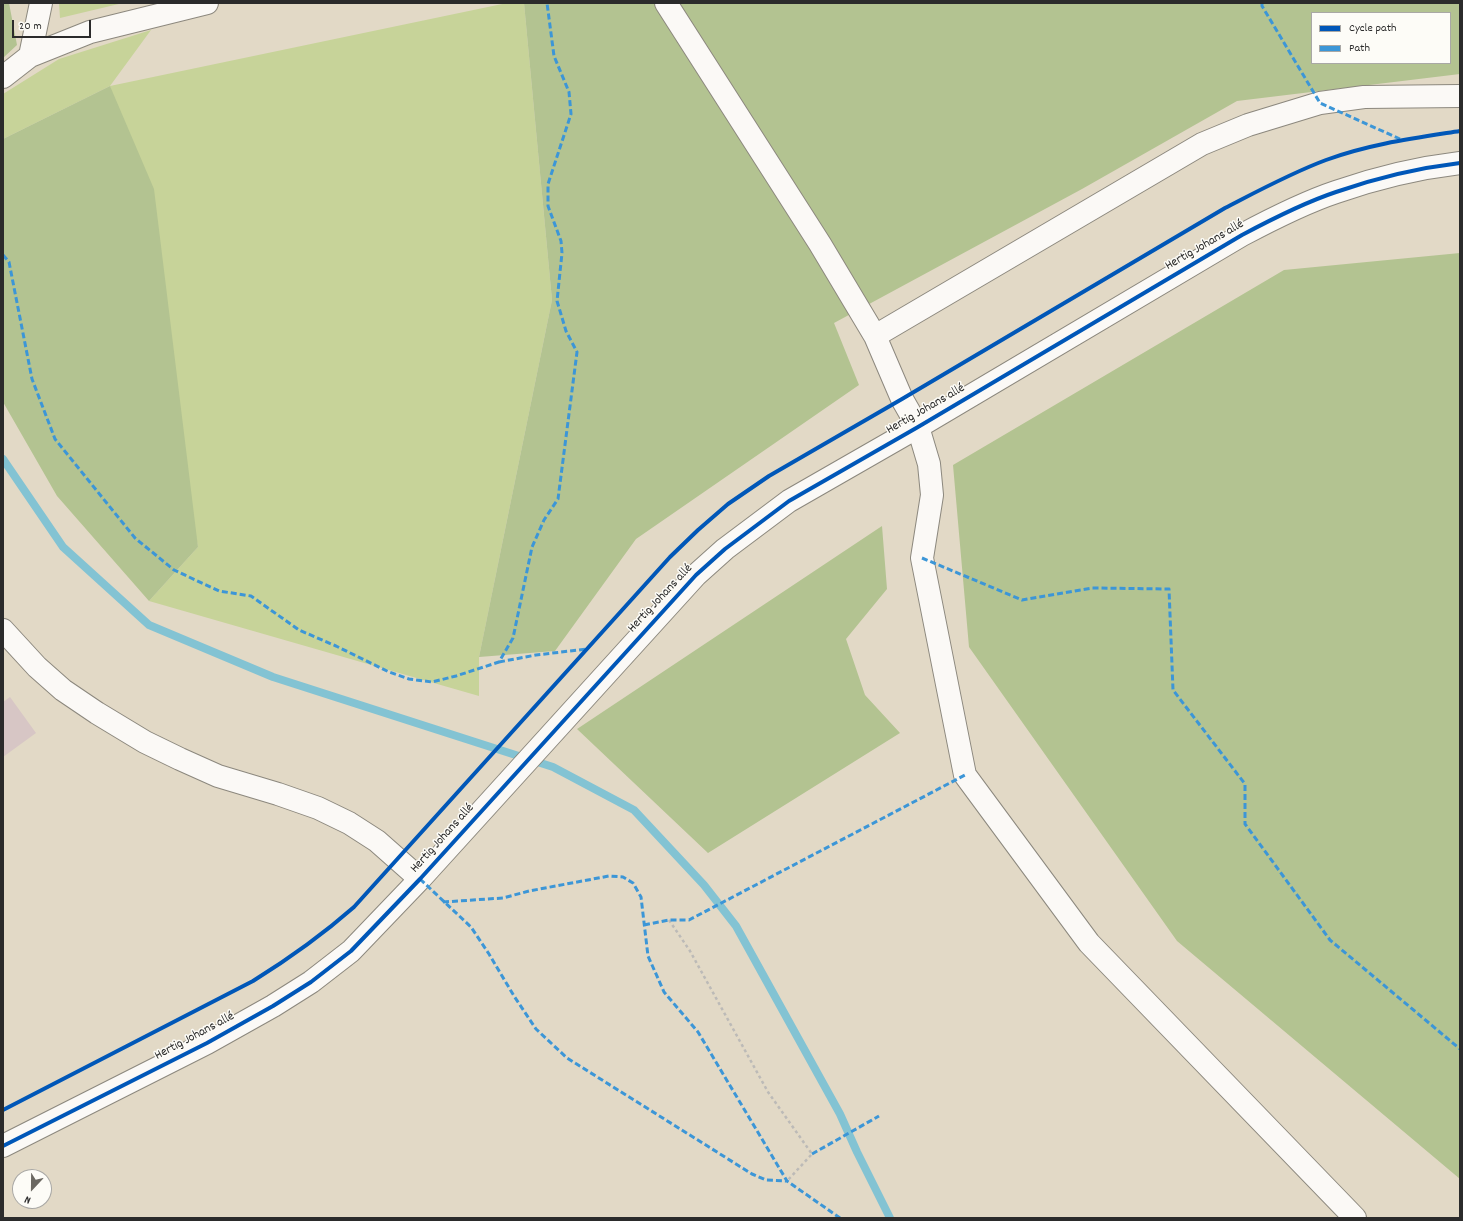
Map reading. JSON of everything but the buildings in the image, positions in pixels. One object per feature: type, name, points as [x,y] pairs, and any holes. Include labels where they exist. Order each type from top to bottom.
[{"type":"street","points":[[30,56],[41,3]]},
{"type":"street","points":[[3,77],[30,56],[90,32],[207,3]]},
{"type":"street","points":[[666,3],[820,244],[875,336],[902,399],[918,427],[928,464],[932,495],[922,558],[965,775],[1089,943],[1355,1218]]},
{"type":"street","points":[[875,336],[1202,144],[1248,126],[1320,103],[1364,98],[1460,96]]},
{"type":"street","name":"Hertig Johans allé","points":[[3,1146],[207,1043],[273,1006],[311,982],[351,951],[487,806],[696,575],[724,549],[789,501],[918,427],[1242,235],[1280,216],[1335,192],[1374,180],[1417,170],[1460,163]]},
{"type":"street","points":[[3,630],[37,667],[62,690],[145,742],[180,760],[218,776],[318,808],[349,823],[377,841],[420,879]]},
{"type":"path","points":[[669,920],[690,951],[768,1092],[812,1154],[787,1181]]},
{"type":"green space","points":[[3,3],[9,3],[17,45],[3,58]]},
{"type":"green space","points":[[59,3],[123,3],[60,18]]},
{"type":"green space","points":[[507,3],[524,3],[552,300],[479,657],[479,696],[149,601],[198,547],[110,86]]},
{"type":"green space","points":[[524,3],[1460,3],[1460,74],[1237,101],[1082,189],[834,323],[859,385],[636,539],[555,651],[479,657],[552,300]]},
{"type":"green space","points":[[151,30],[110,86],[3,139],[3,94],[59,59]]},
{"type":"green space","points":[[110,86],[154,189],[198,547],[149,601],[57,496],[3,402],[3,139]]},
{"type":"green space","points":[[1460,253],[1460,1179],[1177,941],[969,647],[953,465],[1284,270]]},
{"type":"green space","points":[[882,526],[887,589],[846,639],[865,695],[900,733],[708,853],[577,729]]},
{"type":"waterway","points":[[3,459],[63,547],[149,625],[273,677],[553,767],[634,810],[704,885],[736,926],[840,1114],[890,1218]]},
{"type":"marked path","points":[[3,255],[9,262],[32,379],[55,439],[135,538],[174,570],[219,591],[251,596],[299,630],[389,672],[409,679],[432,682],[499,662],[513,638],[532,547],[544,520],[558,499],[577,352],[566,331],[557,301],[562,253],[561,241],[548,206],[548,184],[571,114],[569,92],[554,56],[547,3]]},
{"type":"marked path","points":[[1262,3],[1262,6],[1320,103],[1400,139]]},
{"type":"marked path","points":[[922,558],[1022,600],[1092,588],[1169,589],[1173,690],[1245,784],[1245,824],[1330,940],[1460,1049]]},
{"type":"marked path","points":[[499,662],[536,655],[587,649]]},
{"type":"marked path","points":[[644,925],[669,920],[689,920],[965,775]]},
{"type":"marked path","points":[[443,902],[503,898],[529,891],[609,876],[623,877],[633,883],[641,897],[648,956],[664,992],[698,1032],[787,1181],[840,1218]]},
{"type":"marked path","points":[[420,879],[471,927],[536,1029],[567,1058],[752,1174],[766,1180],[787,1181]]},
{"type":"marked path","points":[[812,1154],[879,1116]]},
{"type":"cycle path","points":[[3,1110],[253,981],[280,964],[330,928],[354,907],[670,557],[728,504],[769,476],[1225,208],[1275,182],[1342,154],[1392,142],[1460,131]]},
{"type":"cycle path","points":[[3,1146],[207,1043],[273,1006],[311,982],[351,951],[420,879],[696,575],[725,549],[789,501],[918,427],[1242,235],[1276,217],[1324,196],[1366,182],[1397,174],[1460,163]]}]
